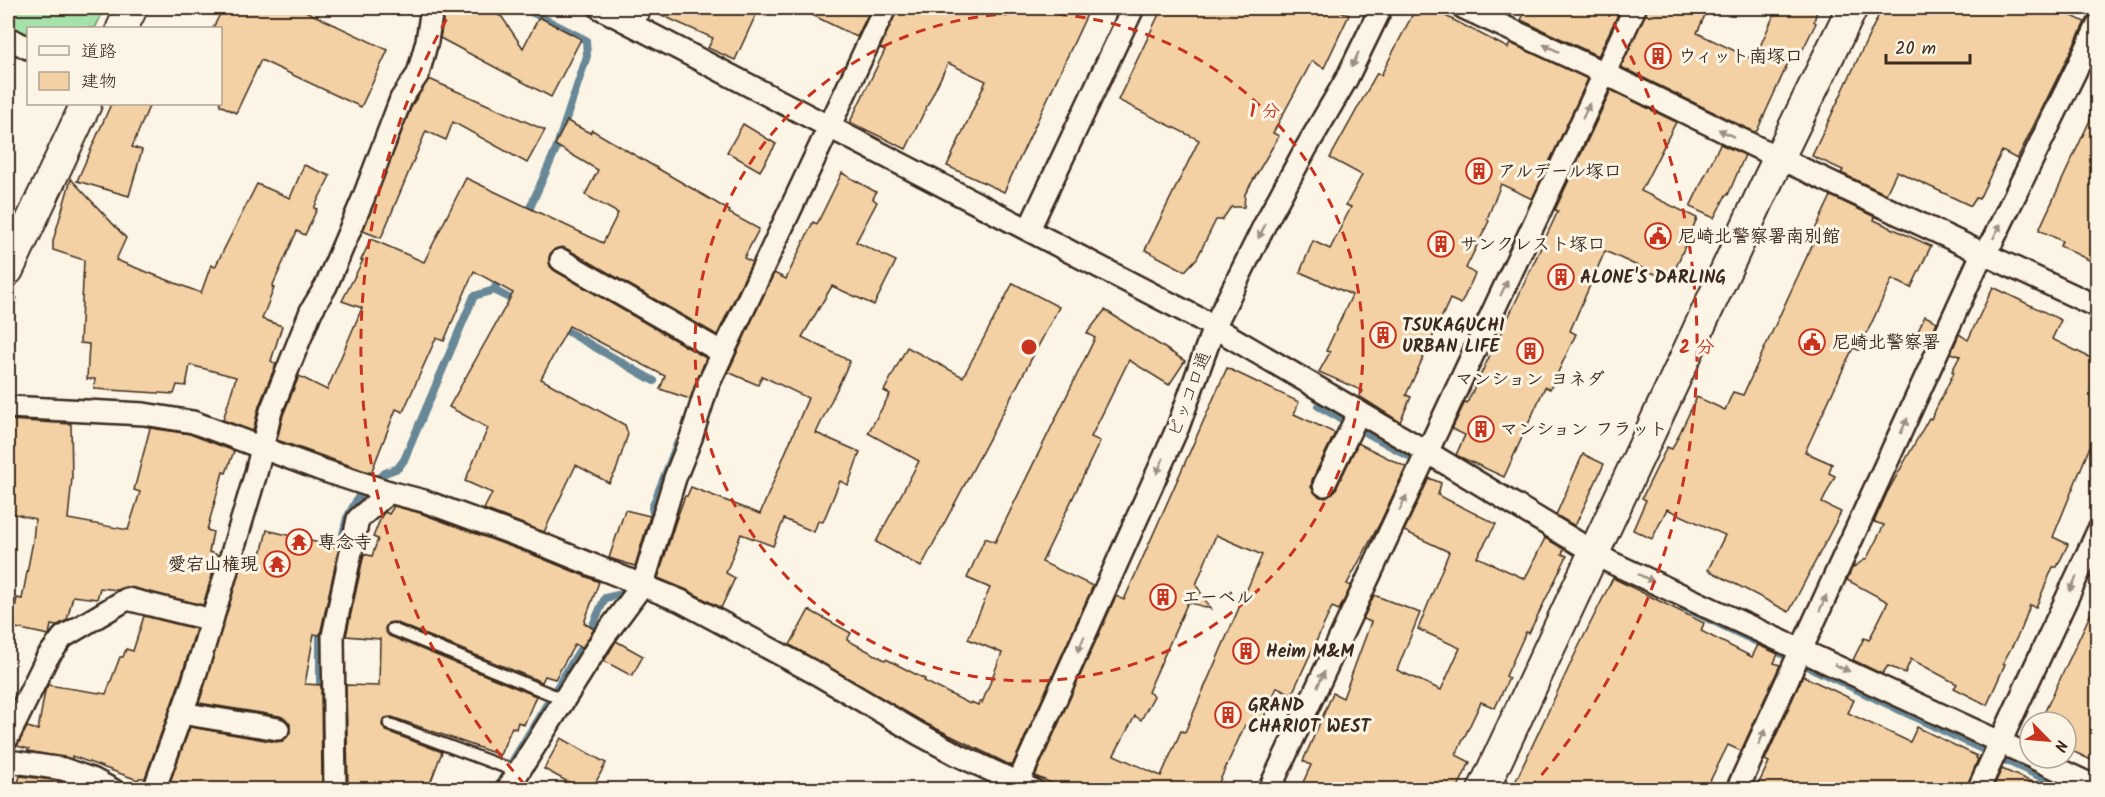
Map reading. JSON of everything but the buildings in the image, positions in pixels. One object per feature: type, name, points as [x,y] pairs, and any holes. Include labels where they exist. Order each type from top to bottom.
[{"type":"street","points":[[122,27],[132,8]]},
{"type":"street","points":[[153,789],[212,620],[256,472],[271,411],[310,311],[326,286],[339,255],[401,99],[418,74],[427,41],[432,8]]},
{"type":"street","points":[[600,8],[636,16],[828,131],[1029,229],[1210,341],[1354,421],[1427,452],[1610,562],[1799,657],[1996,751],[2018,754]]},
{"type":"street","points":[[510,774],[556,696],[643,584],[675,478],[691,438],[707,387],[885,8]]},
{"type":"street","points":[[1029,229],[1133,8]]},
{"type":"street","name":"ピッコロ通","points":[[1022,787],[1178,427],[1210,341],[1265,224],[1346,80],[1381,8]]},
{"type":"street","points":[[1464,8],[2097,307]]},
{"type":"street","points":[[1269,789],[1635,8]]},
{"type":"street","points":[[1483,789],[1779,158],[1852,8]]},
{"type":"street","points":[[1737,789],[1982,254],[1993,240],[2097,25]]},
{"type":"street","points":[[8,38],[27,48]]},
{"type":"street","points":[[8,270],[15,237],[85,105]]},
{"type":"street","points":[[561,260],[723,353]]},
{"type":"street","points":[[8,407],[144,414],[193,422],[541,544],[681,601],[819,675],[948,750],[1022,787]]},
{"type":"street","points":[[1324,486],[1354,421]]},
{"type":"street","points":[[335,789],[333,636],[358,519],[389,492]]},
{"type":"street","points":[[1978,789],[2097,531]]},
{"type":"street","points":[[8,737],[48,658],[63,637],[127,599],[212,620]]},
{"type":"street","points":[[181,713],[278,729]]},
{"type":"street","points":[[8,761],[63,769],[113,789]]},
{"type":"street","points":[[2059,770],[2097,788]]},
{"type":"lane","points":[[392,628],[556,696]]},
{"type":"lane","points":[[389,724],[510,774]]},
{"type":"green space","points":[[8,8],[105,8],[96,27],[27,27],[27,42],[8,33]]},
{"type":"waterway","points":[[525,219],[556,149],[587,56],[586,40],[529,11],[529,8]]},
{"type":"waterway","points":[[496,285],[494,290],[518,303]]},
{"type":"waterway","points":[[326,604],[347,518],[361,492],[385,473],[398,468],[404,460],[474,296],[494,290]]},
{"type":"waterway","points":[[558,326],[654,381]]},
{"type":"waterway","points":[[1318,406],[1414,459]]},
{"type":"waterway","points":[[653,522],[652,508],[677,444]]},
{"type":"waterway","points":[[495,790],[588,636],[605,598],[626,593],[629,588]]},
{"type":"waterway","points":[[1681,606],[2068,790]]},
{"type":"waterway","points":[[320,625],[320,696]]},
{"type":"place","name":"ウィット南塚口","points":[[1658,56]]},
{"type":"place","name":"アルデール塚口","points":[[1479,171]]},
{"type":"place","name":"尼崎北警察署南別館","points":[[1658,236]]},
{"type":"place","name":"サンクレスト塚口","points":[[1441,244]]},
{"type":"place","name":"ALONE'S DARLING","points":[[1561,277]]},
{"type":"place","name":"TSUKAGUCHI URBAN LIFE","points":[[1383,335]]},
{"type":"place","name":"尼崎北警察署","points":[[1812,342]]},
{"type":"place","name":"マンション ヨネダ","points":[[1530,351]]},
{"type":"place","name":"マンション フラット","points":[[1481,429]]},
{"type":"place","name":"専念寺","points":[[299,542]]},
{"type":"place","name":"愛宕山権現","points":[[277,564]]},
{"type":"place","name":"エーベル","points":[[1163,597]]},
{"type":"place","name":"Heim M&M","points":[[1246,651]]},
{"type":"place","name":"GRAND CHARIOT WEST","points":[[1228,715]]}]
